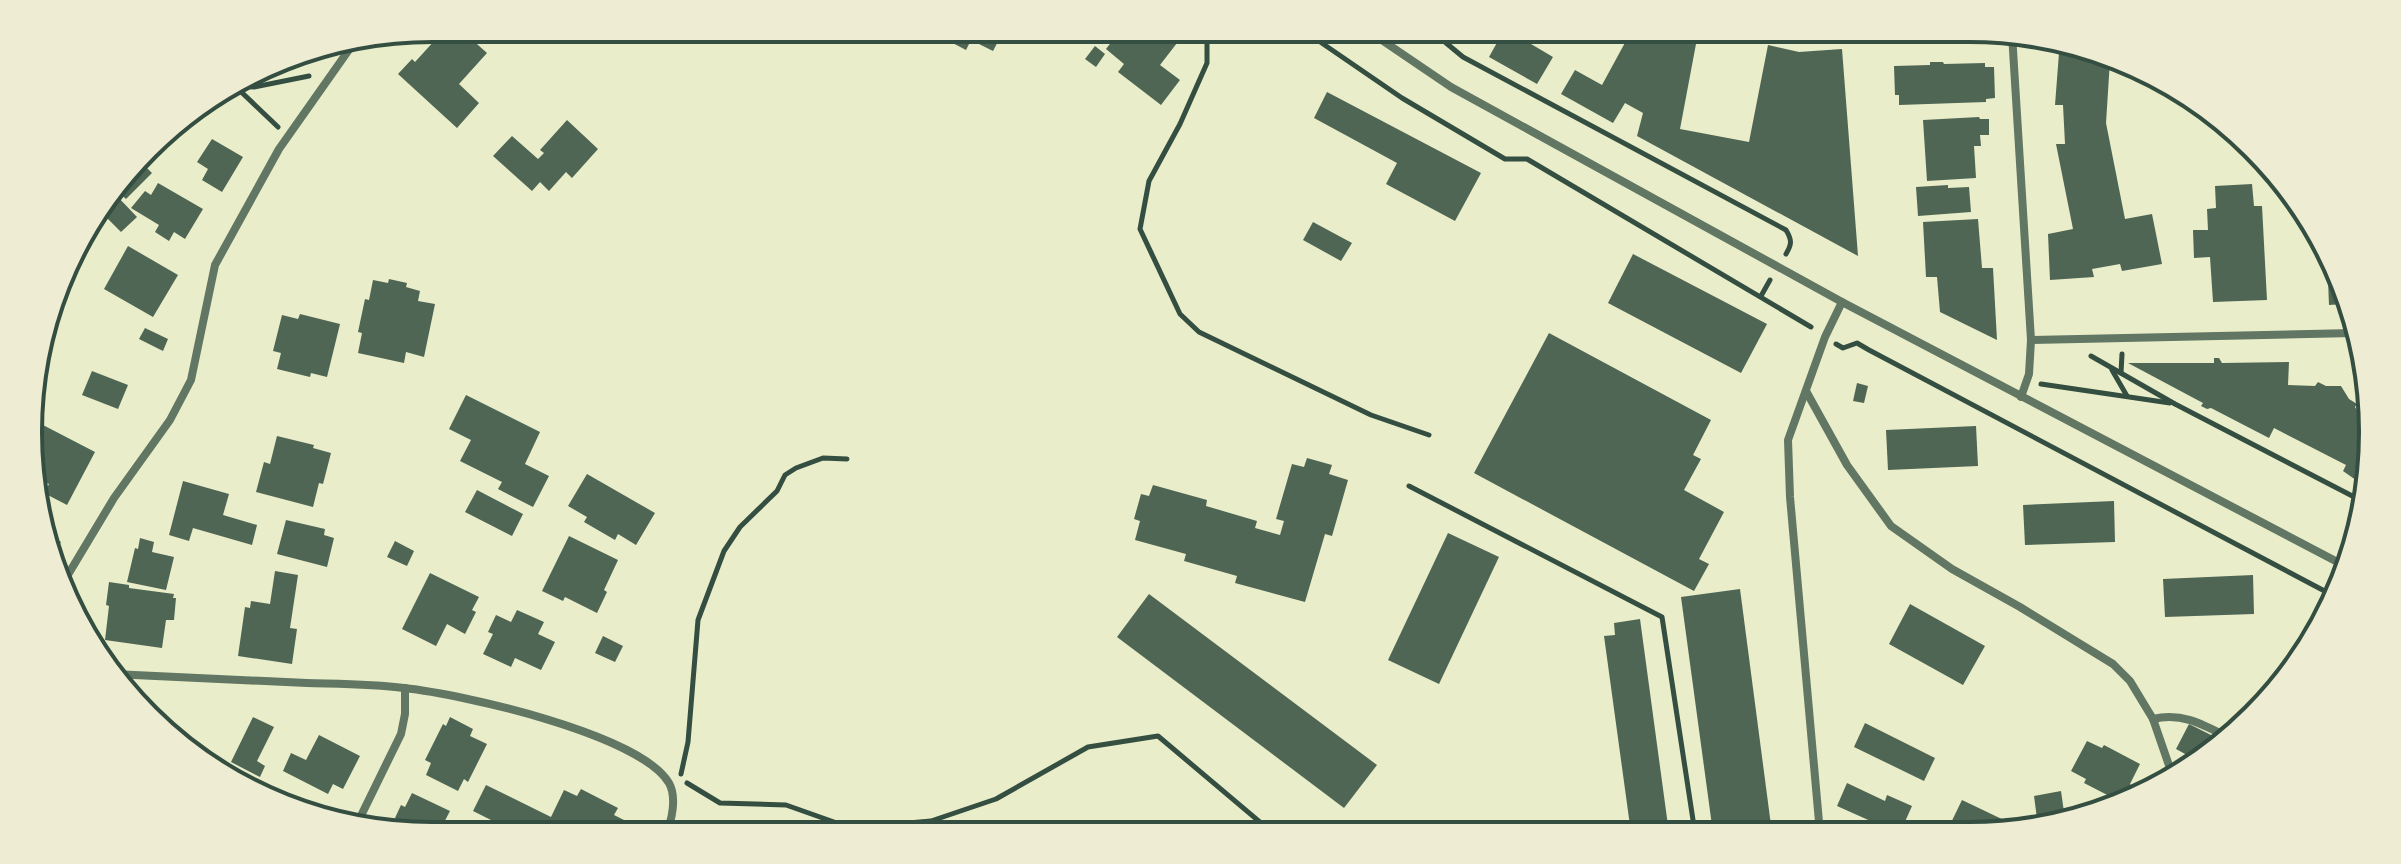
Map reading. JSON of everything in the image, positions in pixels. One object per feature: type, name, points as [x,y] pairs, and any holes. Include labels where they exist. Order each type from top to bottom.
[{"type":"street","points":[[1385,42],[1451,87],[1842,302],[2336,561]]},
{"type":"street","points":[[2013,44],[2031,340],[2028,382],[2021,397]]},
{"type":"street","points":[[69,573],[114,498],[170,420],[191,380],[215,265],[288,136],[348,51]]},
{"type":"street","points":[[1819,822],[1788,440],[1825,337],[1842,302]]},
{"type":"street","points":[[2031,340],[2347,333]]},
{"type":"street","points":[[1806,391],[1847,465],[1891,526],[1952,569],[2113,664],[2143,699],[2169,767]]},
{"type":"street","points":[[128,675],[405,688],[516,711],[605,740],[648,762],[670,785],[673,807],[670,822]]},
{"type":"street","points":[[361,816],[401,734],[405,688]]},
{"type":"street","points":[[2153,719],[2180,716],[2217,732]]},
{"type":"path","points":[[1207,42],[1207,63],[1180,124],[1149,181],[1140,229],[1180,314],[1199,332],[1213,339],[1371,415],[1429,435]]},
{"type":"path","points":[[1445,42],[1463,57],[1786,230],[1792,238],[1791,245],[1761,296]]},
{"type":"path","points":[[251,87],[332,71]]},
{"type":"path","points":[[242,92],[288,136]]},
{"type":"path","points":[[2065,339],[2175,404],[2354,497]]},
{"type":"path","points":[[2111,368],[2127,397]]},
{"type":"path","points":[[2028,382],[2175,404]]},
{"type":"path","points":[[834,822],[786,805],[720,803],[680,779],[688,742],[698,620],[724,551],[740,527],[777,491],[785,475],[823,458],[847,459]]},
{"type":"path","points":[[1409,486],[1662,617],[1693,822]]},
{"type":"path","points":[[920,822],[996,799],[1088,747],[1158,736],[1260,822]]},
{"type":"building","points":[[433,42],[475,42],[487,53],[459,84],[479,103],[457,128],[398,74],[412,59],[415,62]]},
{"type":"building","points":[[951,42],[970,42],[966,50]]},
{"type":"building","points":[[975,42],[998,42],[993,51]]},
{"type":"building","points":[[1111,42],[1178,42],[1160,65],[1180,80],[1161,105],[1118,72],[1124,64],[1106,49]]},
{"type":"building","points":[[1497,42],[1532,42],[1553,57],[1537,84],[1489,57]]},
{"type":"building","points":[[1625,42],[1696,42],[1680,129],[1749,142],[1768,45],[1799,52],[1842,49],[1858,256],[1637,136],[1643,113],[1625,103],[1613,123],[1561,94],[1575,70],[1602,85]]},
{"type":"building","points":[[1095,46],[1105,54],[1096,67],[1085,59]]},
{"type":"building","points":[[2059,52],[2109,69],[2106,123],[2125,219],[2152,214],[2162,264],[2122,271],[2120,264],[2092,269],[2094,277],[2050,280],[2048,234],[2073,229],[2056,144],[2065,144],[2063,105],[2055,105]]},
{"type":"building","points":[[1930,62],[1985,63],[1985,67],[1994,67],[1995,98],[1986,99],[1986,102],[1899,105],[1899,95],[1895,95],[1894,66],[1930,65]]},
{"type":"building","points":[[1327,92],[1481,173],[1455,221],[1386,184],[1397,163],[1314,118]]},
{"type":"building","points":[[1989,119],[1989,135],[1980,135],[1981,146],[1974,146],[1976,178],[1927,181],[1923,120]]},
{"type":"building","points":[[567,120],[598,149],[572,178],[566,172],[549,191],[540,182],[532,191],[493,156],[512,136],[538,159],[544,153],[540,150]]},
{"type":"building","points":[[212,139],[243,157],[222,192],[202,180],[208,169],[197,162]]},
{"type":"building","points":[[146,167],[152,173],[126,199],[122,196]]},
{"type":"building","points":[[158,183],[203,209],[185,239],[174,232],[169,241],[155,232],[159,225],[131,208],[145,191],[151,195]]},
{"type":"building","points":[[2252,184],[2254,206],[2262,206],[2267,300],[2213,302],[2210,257],[2194,258],[2193,230],[2208,230],[2207,209],[2216,208],[2215,186]]},
{"type":"building","points":[[1948,185],[1948,188],[1969,187],[1971,212],[1918,216],[1916,187]]},
{"type":"building","points":[[120,199],[137,217],[121,232],[106,217]]},
{"type":"building","points":[[1978,219],[1982,268],[1993,268],[1997,340],[1940,312],[1937,277],[1926,277],[1923,222]]},
{"type":"building","points":[[1313,222],[1352,243],[1341,261],[1303,240]]},
{"type":"building","points":[[128,246],[178,275],[153,317],[104,289]]},
{"type":"building","points":[[1633,254],[1767,324],[1741,373],[1608,303]]},
{"type":"building","points":[[389,279],[407,283],[406,287],[420,291],[418,301],[435,304],[424,357],[406,352],[404,363],[358,353],[362,333],[358,332],[365,299],[369,300],[373,280],[388,283]]},
{"type":"building","points":[[2328,281],[2337,304],[2329,305]]},
{"type":"building","points":[[300,314],[340,324],[327,377],[311,373],[310,377],[277,369],[281,353],[273,351],[282,315],[298,319]]},
{"type":"building","points":[[145,328],[168,339],[163,351],[139,339]]},
{"type":"building","points":[[1549,333],[1711,420],[1693,455],[1701,459],[1684,490],[1724,512],[1699,559],[1709,564],[1694,591],[1474,473]]},
{"type":"building","points":[[2214,358],[2219,358],[2222,363],[2289,362],[2288,385],[2315,386],[2318,382],[2326,386],[2341,386],[2349,399],[2357,404],[2356,480],[2343,471],[2346,465],[2274,428],[2269,438],[2211,408],[2201,406],[2203,403],[2128,363],[2214,363]]},
{"type":"building","points":[[92,371],[128,385],[118,409],[82,395]]},
{"type":"building","points":[[1857,383],[1868,386],[1864,403],[1853,401]]},
{"type":"building","points":[[466,395],[540,432],[525,464],[549,476],[533,507],[498,489],[502,482],[460,461],[471,440],[449,429]]},
{"type":"building","points":[[42,426],[95,452],[67,505],[47,494],[49,484],[45,482]]},
{"type":"building","points":[[1976,426],[1978,466],[1888,470],[1886,430]]},
{"type":"building","points":[[277,436],[314,445],[313,448],[331,453],[313,507],[256,492],[264,462],[270,464]]},
{"type":"building","points":[[1307,458],[1332,465],[1329,474],[1348,480],[1332,536],[1325,534],[1305,602],[1235,583],[1237,576],[1184,561],[1186,554],[1135,540],[1140,521],[1134,519],[1141,494],[1149,496],[1153,485],[1207,500],[1206,506],[1257,521],[1255,528],[1280,535],[1284,521],[1276,519],[1292,464],[1304,467]]},
{"type":"building","points":[[587,474],[655,513],[636,545],[618,534],[615,540],[584,522],[587,517],[568,506]]},
{"type":"building","points":[[183,481],[229,494],[223,515],[257,525],[252,545],[193,528],[189,541],[169,535]]},
{"type":"building","points":[[477,490],[523,514],[512,536],[465,512]]},
{"type":"building","points":[[2114,501],[2115,542],[2025,545],[2023,505]]},
{"type":"building","points":[[286,520],[325,529],[324,535],[334,538],[327,567],[277,554]]},
{"type":"building","points":[[1448,533],[1499,557],[1439,684],[1388,660]]},
{"type":"building","points":[[569,536],[618,560],[597,613],[565,597],[563,601],[542,591]]},
{"type":"building","points":[[140,538],[154,542],[152,552],[174,557],[166,590],[127,582]]},
{"type":"building","points":[[395,541],[414,551],[407,566],[387,557]]},
{"type":"building","points":[[275,571],[298,575],[290,628],[297,629],[292,664],[238,656],[245,607],[250,608],[251,601],[270,604]]},
{"type":"building","points":[[430,573],[479,597],[472,610],[476,612],[465,634],[447,624],[436,646],[402,629]]},
{"type":"building","points":[[2253,575],[2254,614],[2165,617],[2163,579]]},
{"type":"building","points":[[109,582],[174,594],[174,620],[166,620],[162,648],[105,640]]},
{"type":"building","points":[[1740,589],[1771,822],[1712,822],[1681,597]]},
{"type":"building","points":[[1149,594],[1377,765],[1344,808],[1117,637]]},
{"type":"building","points":[[1910,604],[1985,646],[1963,685],[1889,644]]},
{"type":"building","points":[[517,610],[544,622],[538,634],[555,642],[541,670],[515,658],[511,667],[483,654],[493,634],[488,632],[496,615],[511,622]]},
{"type":"building","points":[[1640,619],[1668,822],[1629,822],[1604,636],[1615,635],[1614,623]]},
{"type":"building","points":[[603,636],[623,646],[615,662],[595,653]]},
{"type":"building","points":[[253,717],[274,727],[257,761],[265,766],[260,777],[231,762]]},
{"type":"building","points":[[450,717],[473,729],[470,736],[487,744],[468,782],[464,779],[458,791],[426,775],[431,763],[425,760],[443,724],[446,726]]},
{"type":"building","points":[[1865,723],[1935,758],[1924,781],[1854,747]]},
{"type":"building","points":[[2189,724],[2213,736],[2187,755],[2176,749]]},
{"type":"building","points":[[319,735],[360,756],[343,789],[333,784],[328,794],[283,771],[291,753],[306,760]]},
{"type":"building","points":[[2087,741],[2102,748],[2104,745],[2140,764],[2132,786],[2108,796],[2084,783],[2086,779],[2071,771]]},
{"type":"building","points":[[1847,783],[1885,801],[1887,795],[1912,806],[1905,822],[1873,822],[1837,806]]},
{"type":"building","points":[[486,785],[551,817],[564,790],[577,796],[581,789],[618,808],[614,815],[628,822],[495,822],[473,811]]},
{"type":"building","points":[[2061,791],[2064,810],[2037,816],[2034,796]]},
{"type":"building","points":[[412,793],[450,811],[444,822],[395,818],[401,805],[405,807]]},
{"type":"building","points":[[1962,800],[2004,820],[1969,822],[1951,822]]}]
